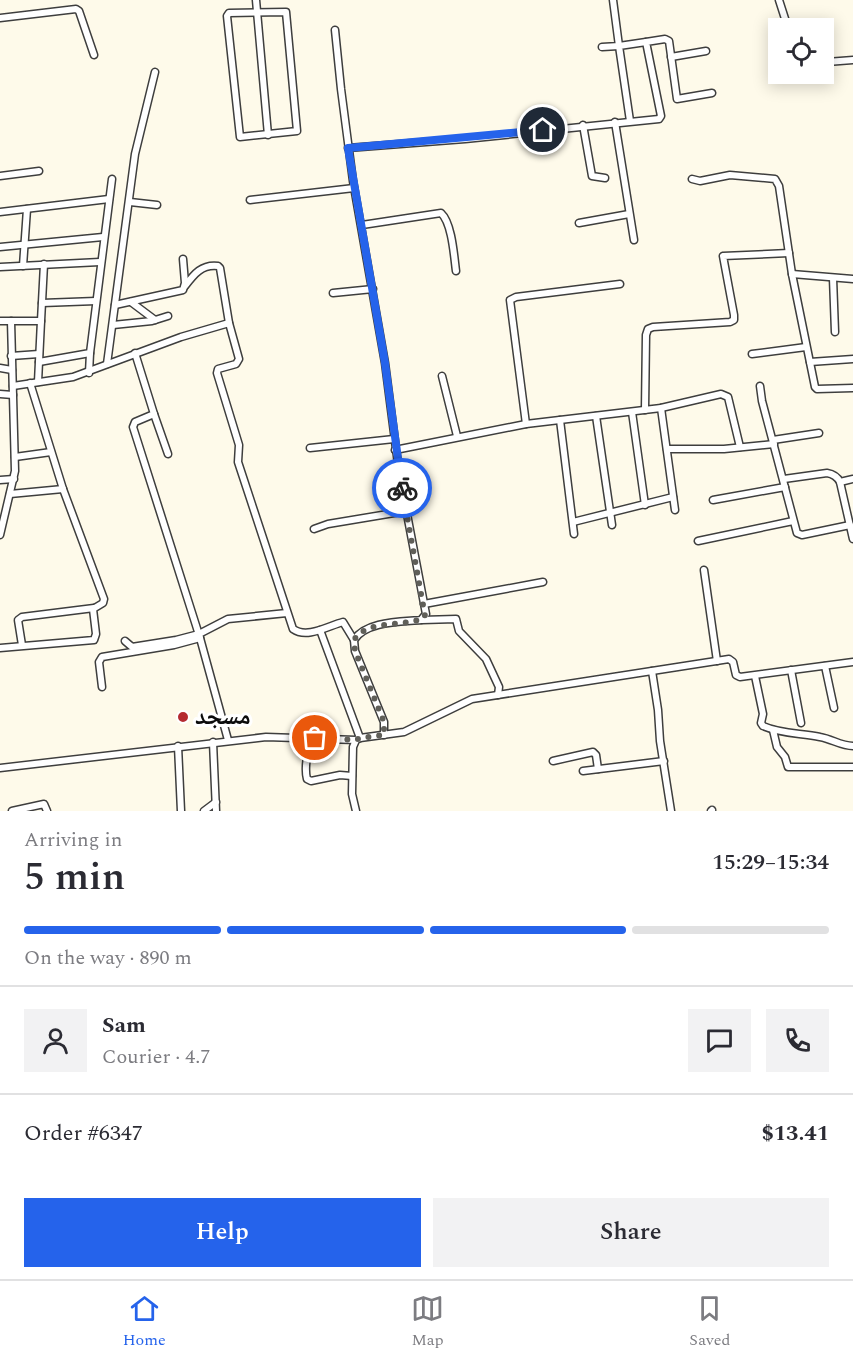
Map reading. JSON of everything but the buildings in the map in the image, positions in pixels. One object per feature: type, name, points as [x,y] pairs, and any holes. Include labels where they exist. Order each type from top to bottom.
[{"type":"street","points":[[256,0],[268,135]]},
{"type":"street","points":[[613,0],[630,121]]},
{"type":"street","points":[[779,0],[785,18]]},
{"type":"street","points":[[0,18],[76,9],[79,11],[94,55]]},
{"type":"street","points":[[287,12],[297,131],[238,136],[227,16],[229,13],[256,13],[287,12]]},
{"type":"street","points":[[335,30],[354,188],[385,363],[395,450],[426,614],[421,620]]},
{"type":"street","points":[[602,47],[668,39],[677,99],[712,93]]},
{"type":"street","points":[[348,148],[465,139],[657,119],[661,116],[646,42]]},
{"type":"street","points":[[671,57],[706,51]]},
{"type":"street","points":[[834,61],[853,60]]},
{"type":"street","points":[[107,364],[135,154],[156,72]]},
{"type":"street","points":[[615,122],[634,240]]},
{"type":"street","points":[[583,125],[592,176],[605,178]]},
{"type":"street","points":[[0,176],[39,171]]},
{"type":"street","points":[[692,179],[700,181],[730,175],[776,179],[806,347],[817,388],[853,388]]},
{"type":"street","points":[[88,373],[112,178]]},
{"type":"street","points":[[250,200],[354,188]]},
{"type":"street","points":[[0,212],[109,199]]},
{"type":"street","points":[[130,202],[157,205]]},
{"type":"street","points":[[23,266],[27,209]]},
{"type":"street","points":[[362,225],[441,213],[449,229],[456,271]]},
{"type":"street","points":[[579,223],[629,214]]},
{"type":"street","points":[[0,247],[104,237]]},
{"type":"street","points":[[645,410],[648,329],[734,320],[723,256],[789,253]]},
{"type":"street","points":[[183,259],[185,286]]},
{"type":"street","points":[[0,267],[100,262]]},
{"type":"street","points":[[22,645],[18,624],[21,616],[94,608],[103,603],[103,597],[51,452],[34,383],[39,362],[44,264]]},
{"type":"street","points":[[115,305],[180,291],[201,269],[218,266],[239,361],[218,369],[217,373],[239,445],[238,462],[287,613],[295,631],[320,630],[343,622],[354,640],[355,651],[384,722],[384,735]]},
{"type":"street","points":[[792,274],[853,279]]},
{"type":"street","points":[[833,278],[836,332]]},
{"type":"street","points":[[526,424],[510,300],[516,297],[620,284]]},
{"type":"street","points":[[333,293],[372,289]]},
{"type":"street","points":[[42,303],[96,301]]},
{"type":"street","points":[[131,302],[155,320]]},
{"type":"street","points":[[113,325],[155,320],[168,316]]},
{"type":"street","points":[[0,321],[40,321]]},
{"type":"street","points":[[0,536],[14,479],[11,321]]},
{"type":"street","points":[[13,386],[63,380],[88,373],[135,353],[229,323]]},
{"type":"street","points":[[752,354],[806,347]]},
{"type":"street","points":[[39,362],[90,353]]},
{"type":"street","points":[[135,353],[168,454]]},
{"type":"street","points":[[11,356],[39,354]]},
{"type":"street","points":[[810,362],[853,359]]},
{"type":"street","points":[[0,368],[12,370]]},
{"type":"street","points":[[442,376],[456,436]]},
{"type":"street","points":[[760,386],[762,401],[784,479],[792,521],[797,533],[802,535],[850,525]]},
{"type":"street","points":[[0,394],[13,395]]},
{"type":"street","points":[[395,450],[456,436],[526,424],[661,408],[717,394],[726,395],[730,401],[740,447]]},
{"type":"street","points":[[661,408],[675,510]]},
{"type":"street","points":[[632,412],[645,505]]},
{"type":"street","points":[[154,414],[135,422],[133,428],[199,636],[228,740]]},
{"type":"street","points":[[596,416],[612,525]]},
{"type":"street","points":[[560,420],[574,534]]},
{"type":"street","points":[[667,449],[698,450],[740,447],[819,433]]},
{"type":"street","points":[[310,448],[394,439]]},
{"type":"street","points":[[15,457],[51,452]]},
{"type":"street","points":[[784,479],[831,474],[840,482],[853,539]]},
{"type":"street","points":[[0,480],[14,479]]},
{"type":"street","points":[[840,482],[853,479]]},
{"type":"street","points":[[713,500],[784,487]]},
{"type":"street","points":[[10,494],[63,489]]},
{"type":"street","points":[[573,522],[673,497]]},
{"type":"street","points":[[314,529],[328,524],[406,511]]},
{"type":"street","points":[[698,541],[792,521]]},
{"type":"street","points":[[704,570],[717,661]]},
{"type":"street","points":[[424,604],[543,582]]},
{"type":"street","points":[[0,648],[94,640],[96,637],[94,608]]},
{"type":"street","points":[[102,687],[99,662],[102,657],[174,645],[199,636],[228,619],[287,613]]},
{"type":"street","points":[[354,640],[361,633],[381,625],[456,619],[459,631],[486,659],[499,687],[498,695]]},
{"type":"street","points":[[320,630],[358,739]]},
{"type":"street","points":[[125,641],[135,647],[199,636]]},
{"type":"street","points":[[0,768],[228,740],[266,737],[358,739],[404,732],[472,699],[717,661],[732,660],[737,677],[853,662]]},
{"type":"street","points":[[825,666],[834,708]]},
{"type":"street","points":[[791,670],[801,723]]},
{"type":"street","points":[[652,671],[671,811]]},
{"type":"street","points":[[755,675],[763,714],[761,725],[773,730],[821,737],[853,746]]},
{"type":"street","points":[[773,730],[777,747],[785,757],[788,767],[853,767]]},
{"type":"street","points":[[315,738],[309,752],[307,779],[311,781],[352,776]]},
{"type":"street","points":[[356,811],[352,794],[352,776],[353,747],[358,739]]},
{"type":"street","points":[[213,742],[216,811]]},
{"type":"street","points":[[178,746],[181,811]]},
{"type":"street","points":[[553,761],[593,752],[596,755],[598,768]]},
{"type":"street","points":[[583,771],[664,761]]},
{"type":"street","points":[[204,811],[216,802]]},
{"type":"street","points":[[12,811],[44,804],[47,811]]},
{"type":"way so far","points":[[315,738],[356,740],[384,735],[386,728],[355,651],[354,640],[361,633],[381,625],[421,620],[426,614],[402,488]]},
{"type":"place","name":"مسجد","points":[[183,717]]},
{"type":"route","points":[[402,488],[395,450],[385,363],[348,148],[543,130]]}]
